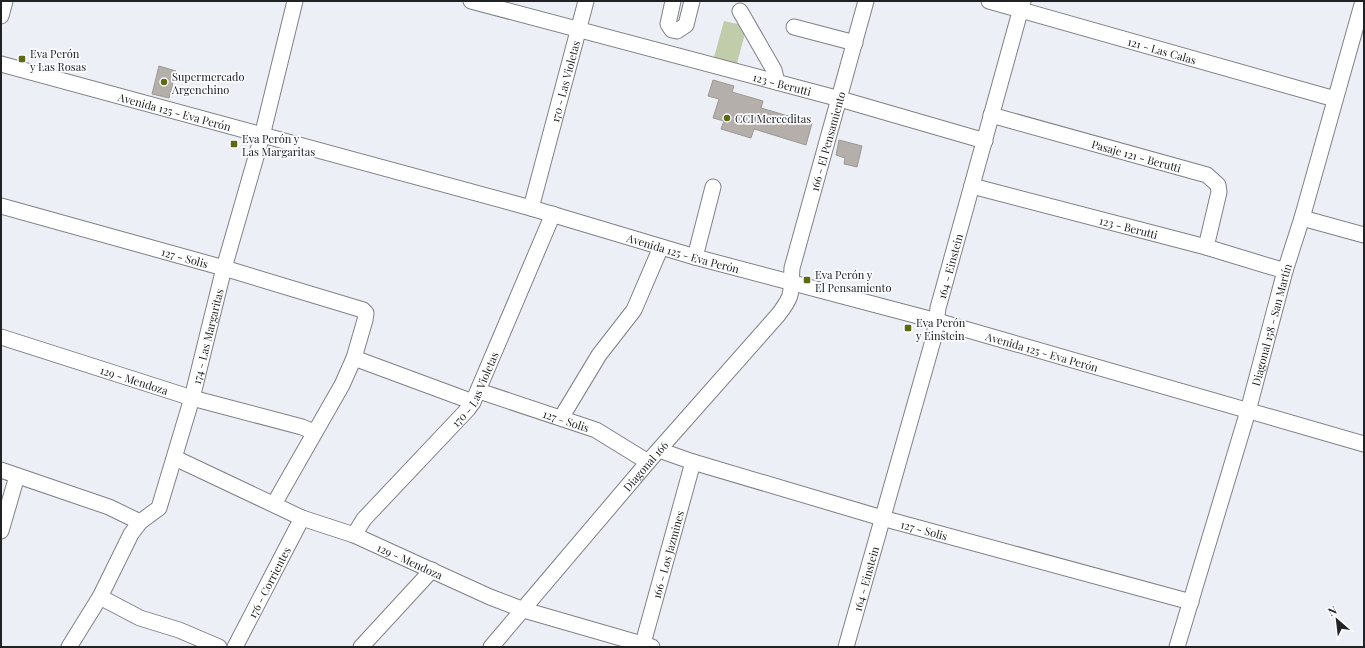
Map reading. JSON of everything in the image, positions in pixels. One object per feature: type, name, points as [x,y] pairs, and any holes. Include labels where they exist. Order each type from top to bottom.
[{"type":"street","points":[[1,16],[5,1]]},
{"type":"street","name":"174 - Las Margaritas","points":[[69,647],[100,597],[130,534],[140,522],[159,508],[192,398],[224,268],[262,136],[295,1]]},
{"type":"street","name":"123 - Berutti","points":[[471,1],[840,99],[985,141]]},
{"type":"street","name":"170 - Las Violetas","points":[[531,208],[586,1]]},
{"type":"street","points":[[673,1],[668,24],[672,30],[677,31],[686,25],[692,1]]},
{"type":"street","name":"166 - El Pensamiento","points":[[792,282],[792,268],[866,1]]},
{"type":"street","name":"121 - Las Calas","points":[[989,1],[1022,5],[1335,99]]},
{"type":"street","name":"Diagonal 158 - San Martín","points":[[1177,647],[1248,411],[1285,271],[1302,218],[1335,99],[1360,29],[1363,1]]},
{"type":"street","name":"164 - Einstein","points":[[846,647],[934,337],[938,308],[1022,5]]},
{"type":"street","points":[[740,11],[774,70],[777,82]]},
{"type":"street","points":[[794,27],[855,43]]},
{"type":"street","name":"Avenida 125 - Eva Perón","points":[[1,64],[553,214],[694,257],[937,321],[1364,444]]},
{"type":"street","name":"Pasaje 121 - Berutti","points":[[991,116],[1208,175],[1218,185],[1219,192],[1206,247]]},
{"type":"street","name":"123 - Berutti","points":[[972,186],[1206,247],[1285,271]]},
{"type":"street","points":[[694,257],[713,187]]},
{"type":"street","name":"127 - Solis","points":[[1,206],[358,307],[366,313],[354,358],[476,396],[561,418],[596,430],[648,462]]},
{"type":"street","name":"170 - Las Violetas","points":[[354,535],[364,519],[463,415],[476,396],[553,214]]},
{"type":"street","points":[[1302,218],[1364,235]]},
{"type":"street","points":[[561,418],[599,355],[634,310],[661,247]]},
{"type":"street","name":"Diagonal 166","points":[[491,647],[524,610],[648,462],[778,315],[792,293],[792,282]]},
{"type":"street","name":"129 - Mendoza","points":[[1,337],[192,398],[302,427],[314,432]]},
{"type":"street","points":[[274,504],[342,385],[354,358]]},
{"type":"street","name":"127 - Solis","points":[[659,450],[693,462],[882,518],[1190,602]]},
{"type":"street","name":"129 - Mendoza","points":[[175,458],[302,518],[354,535],[490,597],[524,610],[646,646]]},
{"type":"street","name":"166 - Los Jazmines","points":[[646,646],[693,462]]},
{"type":"street","points":[[1,470],[109,507],[140,522]]},
{"type":"street","points":[[1,531],[17,476]]},
{"type":"street","name":"176 - Corrientes","points":[[235,647],[302,518]]},
{"type":"street","points":[[361,647],[432,570]]},
{"type":"street","points":[[100,597],[140,618],[179,630],[217,647]]},
{"type":"green space","points":[[724,21],[747,26],[736,67],[713,61]]},
{"type":"building","name":"Supermercado Argenchino","points":[[159,66],[176,71],[169,98],[152,94]]},
{"type":"building","name":"CCI Merceditas","points":[[713,80],[734,86],[732,92],[763,101],[761,108],[812,123],[806,145],[754,129],[751,138],[721,129],[724,121],[713,118],[719,99],[708,96]]},
{"type":"building","points":[[839,140],[862,146],[857,167],[844,164],[845,158],[836,155]]},
{"type":"place","name":"Eva Perón y Las Rosas","points":[[22,59]]},
{"type":"place","name":"Supermercado Argenchino","points":[[164,82]]},
{"type":"place","name":"CCI Merceditas","points":[[727,118]]},
{"type":"place","name":"Eva Perón y Las Margaritas","points":[[234,144]]},
{"type":"place","name":"Eva Perón y El Pensamiento","points":[[807,280]]},
{"type":"place","name":"Eva Perón y Einstein","points":[[908,328]]}]
